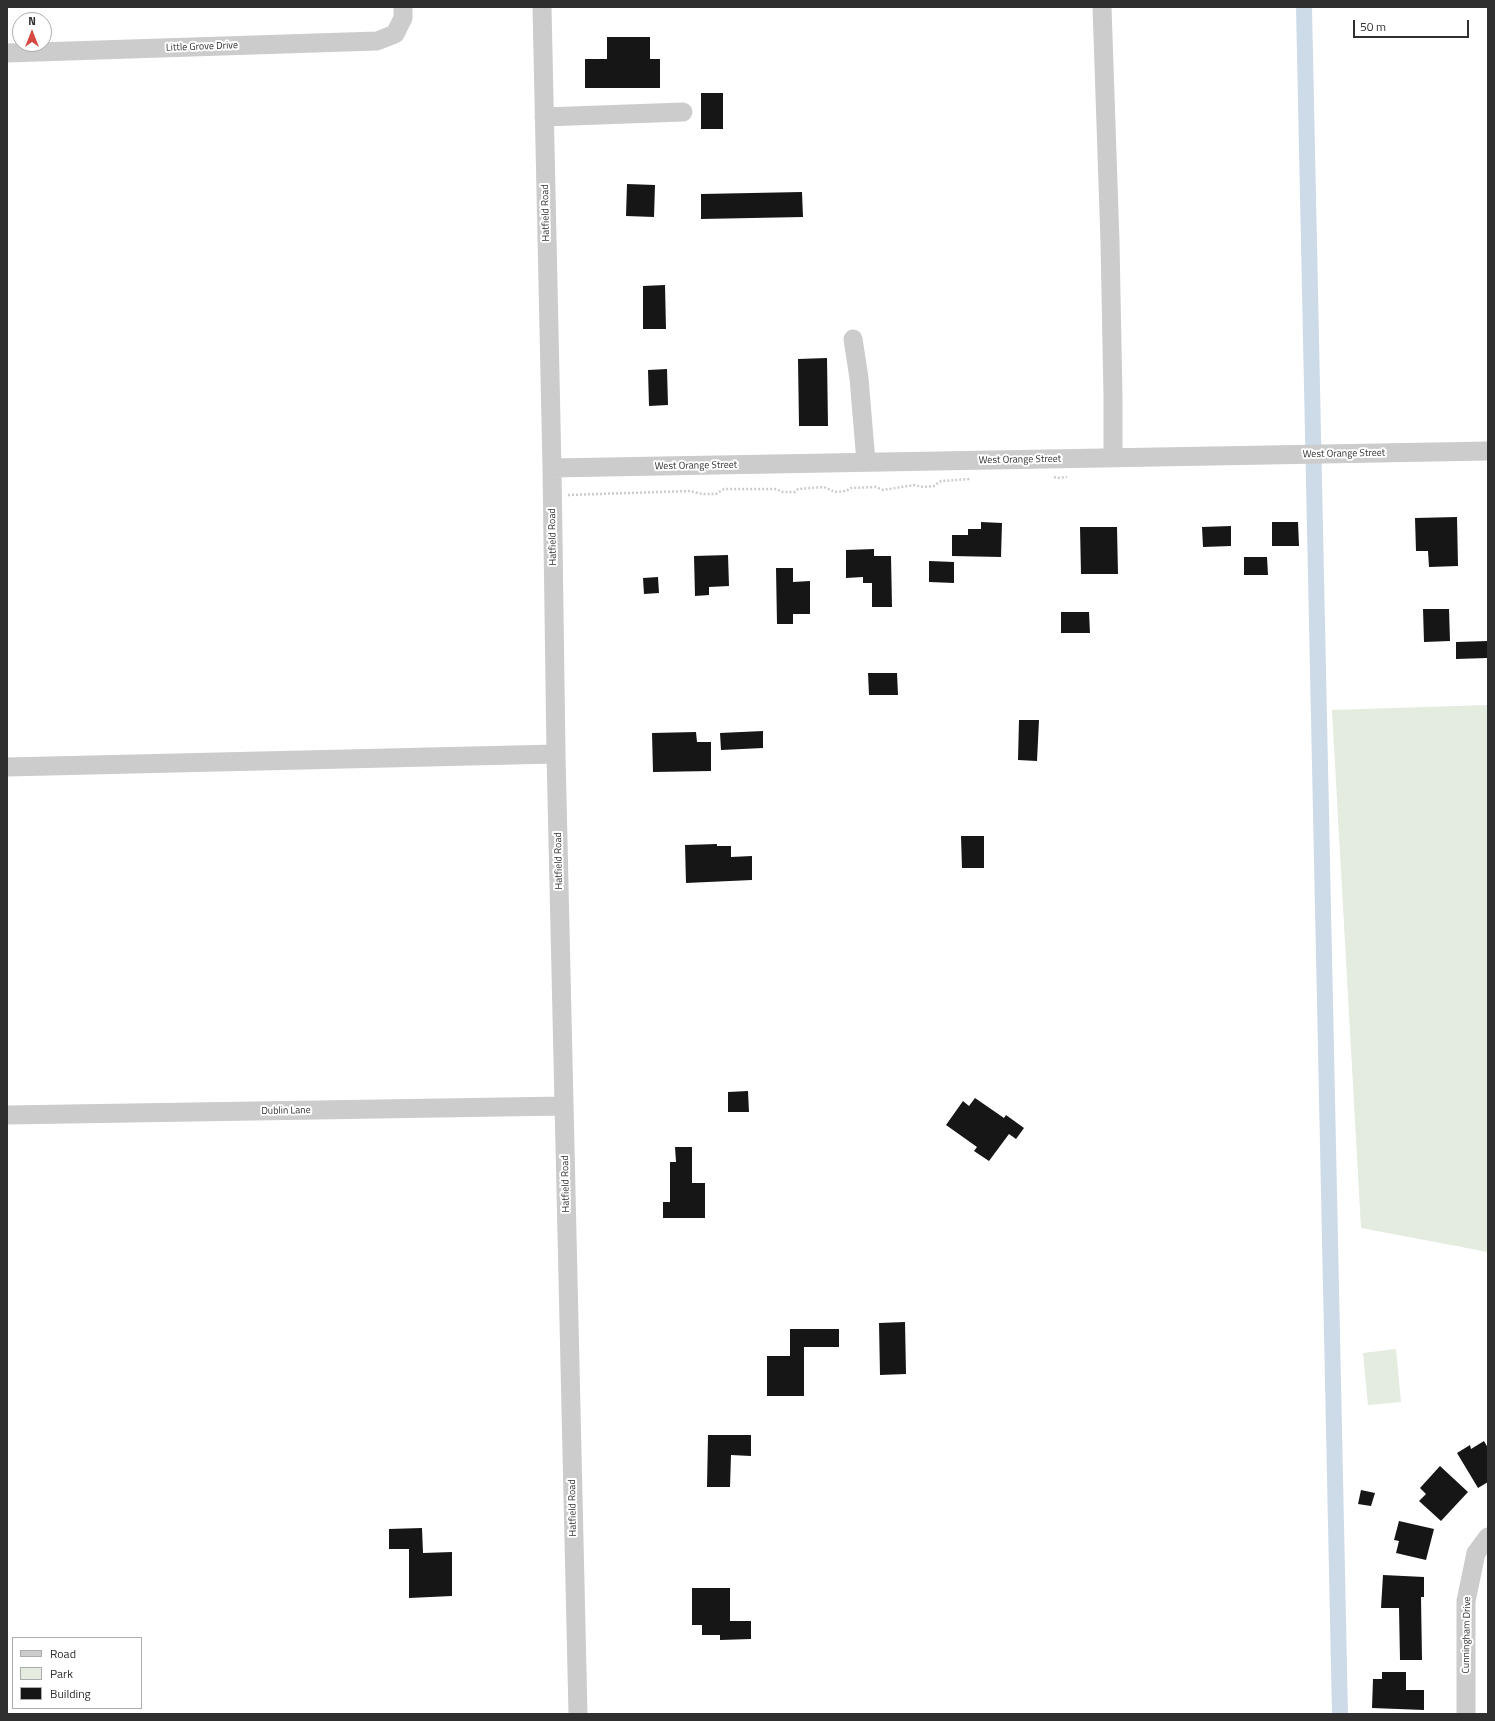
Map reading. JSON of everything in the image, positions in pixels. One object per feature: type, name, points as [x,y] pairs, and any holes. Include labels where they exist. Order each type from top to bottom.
[{"type":"street","name":"Little Grove Drive","points":[[7,54],[377,41],[395,34],[403,18],[403,7]]},
{"type":"street","name":"Hatfield Road","points":[[542,7],[552,468],[556,754],[578,1714]]},
{"type":"street","points":[[1102,7],[1109,203],[1113,458]]},
{"type":"street","points":[[544,117],[683,112]]},
{"type":"street","points":[[853,339],[859,378],[866,462]]},
{"type":"street","name":"West Orange Street","points":[[552,468],[1488,451]]},
{"type":"street","points":[[7,767],[556,754]]},
{"type":"street","name":"Dublin Lane","points":[[7,1115],[564,1106]]},
{"type":"street","name":"Cunningham Drive","points":[[1466,1714],[1466,1601],[1476,1553],[1488,1538]]},
{"type":"path","points":[[1049,474],[1057,478],[1070,477]]},
{"type":"path","points":[[567,495],[690,491],[702,494],[716,494],[724,489],[776,489],[783,492],[795,492],[798,489],[824,488],[835,492],[876,487],[882,490],[914,485],[923,487],[934,486],[941,481],[972,479]]},
{"type":"green space","points":[[1488,705],[1488,1252],[1361,1228],[1332,710]]},
{"type":"green space","points":[[1396,1349],[1401,1402],[1368,1405],[1363,1353]]},
{"type":"building","points":[[607,37],[650,37],[650,59],[660,59],[660,88],[585,88],[585,59],[607,59]]},
{"type":"building","points":[[701,93],[723,93],[723,129],[701,129]]},
{"type":"building","points":[[627,184],[655,185],[654,217],[626,216]]},
{"type":"building","points":[[802,192],[803,217],[701,219],[701,194]]},
{"type":"building","points":[[665,285],[666,329],[643,329],[643,286]]},
{"type":"building","points":[[827,358],[828,426],[799,426],[798,359]]},
{"type":"building","points":[[667,369],[668,405],[649,406],[648,370]]},
{"type":"building","points":[[1457,517],[1458,566],[1429,567],[1428,551],[1416,551],[1415,518]]},
{"type":"building","points":[[981,522],[1002,523],[1001,557],[952,556],[952,535],[968,535],[968,529],[981,529]]},
{"type":"building","points":[[1272,522],[1298,522],[1299,546],[1272,546]]},
{"type":"building","points":[[1231,526],[1231,546],[1203,547],[1202,527]]},
{"type":"building","points":[[1080,527],[1117,527],[1118,574],[1081,574]]},
{"type":"building","points":[[874,549],[874,556],[891,556],[892,607],[872,607],[872,583],[863,583],[863,577],[846,578],[846,550]]},
{"type":"building","points":[[728,555],[729,586],[709,587],[709,595],[695,596],[694,556]]},
{"type":"building","points":[[1244,557],[1267,557],[1268,575],[1244,575]]},
{"type":"building","points":[[929,561],[954,562],[954,583],[929,582]]},
{"type":"building","points":[[776,568],[793,568],[793,582],[810,581],[810,614],[793,614],[793,624],[777,624]]},
{"type":"building","points":[[658,577],[659,593],[644,594],[643,578]]},
{"type":"building","points":[[1423,609],[1449,609],[1450,641],[1424,642]]},
{"type":"building","points":[[1061,612],[1089,612],[1090,633],[1061,633]]},
{"type":"building","points":[[1488,641],[1488,658],[1456,659],[1456,642]]},
{"type":"building","points":[[868,673],[897,673],[898,695],[869,695]]},
{"type":"building","points":[[1019,720],[1039,720],[1037,761],[1018,760]]},
{"type":"building","points":[[763,731],[763,748],[721,750],[720,733]]},
{"type":"building","points":[[696,732],[697,742],[711,742],[711,771],[653,772],[652,733]]},
{"type":"building","points":[[961,836],[984,836],[984,868],[962,868]]},
{"type":"building","points":[[717,844],[717,846],[731,846],[731,857],[752,856],[752,880],[686,883],[685,845]]},
{"type":"building","points":[[748,1091],[749,1112],[728,1112],[728,1092]]},
{"type":"building","points":[[975,1098],[1004,1118],[1006,1115],[1024,1128],[1016,1139],[1009,1134],[989,1161],[974,1151],[977,1147],[946,1125],[963,1101],[969,1106]]},
{"type":"building","points":[[675,1147],[692,1147],[692,1183],[705,1183],[705,1218],[663,1218],[663,1202],[670,1202],[670,1162],[676,1162]]},
{"type":"building","points":[[905,1322],[906,1374],[880,1375],[879,1323]]},
{"type":"building","points":[[790,1329],[839,1329],[839,1347],[804,1347],[804,1396],[767,1396],[767,1356],[790,1356]]},
{"type":"building","points":[[708,1435],[751,1435],[751,1456],[731,1455],[730,1487],[707,1487]]},
{"type":"building","points":[[1484,1441],[1488,1448],[1488,1482],[1478,1488],[1457,1453],[1470,1445],[1471,1449]]},
{"type":"building","points":[[1440,1466],[1468,1492],[1441,1521],[1419,1501],[1426,1494],[1420,1488]]},
{"type":"building","points":[[1361,1490],[1375,1493],[1371,1506],[1358,1504]]},
{"type":"building","points":[[1399,1521],[1434,1529],[1426,1560],[1396,1553],[1399,1541],[1394,1540]]},
{"type":"building","points":[[422,1528],[423,1553],[452,1552],[452,1596],[409,1598],[409,1549],[389,1549],[389,1529]]},
{"type":"building","points":[[1383,1575],[1424,1577],[1424,1597],[1421,1597],[1422,1660],[1400,1660],[1399,1608],[1381,1608]]},
{"type":"building","points":[[692,1588],[730,1588],[730,1621],[751,1621],[751,1639],[720,1640],[720,1635],[702,1635],[702,1625],[692,1625]]},
{"type":"building","points":[[1382,1672],[1406,1672],[1406,1690],[1424,1690],[1424,1710],[1372,1708],[1373,1679],[1382,1679]]},
{"type":"waterway","points":[[1304,7],[1340,1714]]}]
